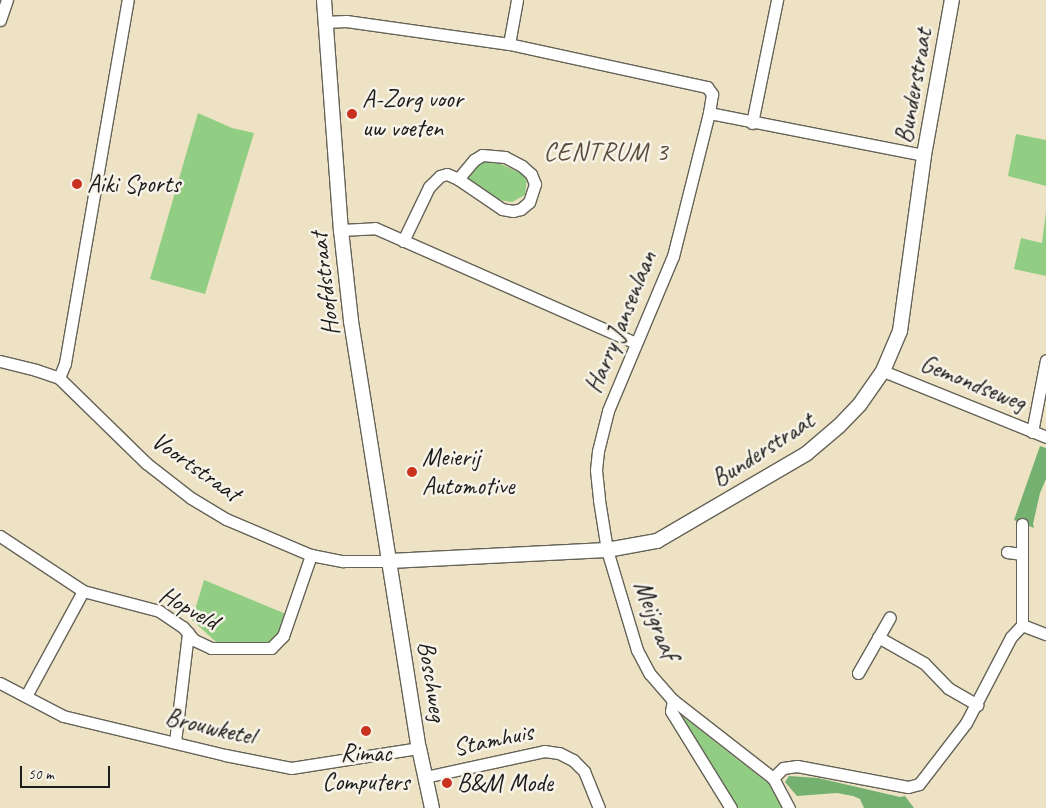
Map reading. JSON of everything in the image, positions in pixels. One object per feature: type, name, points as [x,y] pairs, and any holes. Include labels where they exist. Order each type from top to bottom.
[{"type":"street","points":[[0,20],[7,0]]},
{"type":"street","points":[[59,378],[66,363],[128,0]]},
{"type":"street","name":"Hoofdstraat","points":[[324,0],[324,22],[341,230],[351,321],[390,561]]},
{"type":"street","points":[[509,44],[517,0]]},
{"type":"street","points":[[752,123],[777,0]]},
{"type":"street","name":"Bunderstraat","points":[[390,561],[607,550],[657,541],[806,454],[840,426],[860,404],[883,371],[900,331],[924,155],[952,0]]},
{"type":"street","name":"Harry Jansenlaan","points":[[324,22],[346,21],[509,44],[707,87],[712,94],[709,113],[673,256],[608,411],[598,451],[596,470],[607,550]]},
{"type":"street","points":[[709,113],[752,123],[924,155]]},
{"type":"street","points":[[404,241],[428,187],[440,176],[447,174],[458,179],[502,209],[513,211],[522,209],[529,202],[535,184],[531,174],[522,166],[505,157],[482,155],[474,160],[458,179]]},
{"type":"street","points":[[341,230],[375,228],[636,343]]},
{"type":"street","points":[[1032,432],[1046,360]]},
{"type":"street","name":"Voortstraat","points":[[0,361],[59,378],[146,463],[192,498],[226,519],[311,555],[343,561],[390,561]]},
{"type":"street","name":"Gemondseweg","points":[[883,371],[1046,437]]},
{"type":"street","points":[[772,778],[783,768],[796,766],[908,787],[915,786],[922,781],[954,740],[977,705],[1011,638],[1022,625],[1022,524]]},
{"type":"street","name":"Hopveld","points":[[0,536],[84,591],[159,611],[183,627],[194,640],[211,648],[271,648],[283,636],[311,555]]},
{"type":"street","name":"Meijgraaf","points":[[607,550],[637,650],[650,674],[673,700],[772,778],[789,808]]},
{"type":"street","points":[[1007,552],[1022,554]]},
{"type":"street","name":"Boschweg","points":[[390,561],[419,748],[432,808]]},
{"type":"street","points":[[26,696],[84,591]]},
{"type":"street","points":[[858,672],[890,617]]},
{"type":"street","points":[[1022,625],[1046,634]]},
{"type":"street","points":[[175,742],[188,633]]},
{"type":"street","points":[[878,637],[924,663],[948,688],[977,705]]},
{"type":"street","name":"Brouwketel","points":[[0,683],[63,716],[291,768],[419,748]]},
{"type":"street","name":"Meijgraaf","points":[[673,700],[671,711],[731,808]]},
{"type":"street","name":"Stamhuis","points":[[425,777],[544,751],[559,753],[573,760],[584,771],[599,808]]},
{"type":"green space","points":[[198,113],[232,128],[254,133],[205,294],[150,279]]},
{"type":"green space","points":[[1016,134],[1046,140],[1046,186],[1008,176]]},
{"type":"green space","points":[[483,162],[501,164],[522,174],[527,179],[525,195],[512,202],[499,200],[467,179],[474,168]]},
{"type":"green space","points":[[1046,211],[1046,276],[1014,269],[1021,238],[1042,243]]},
{"type":"green space","points":[[1040,446],[1046,448],[1046,479],[1040,493],[1033,524],[1034,528],[1014,520]]},
{"type":"green space","points":[[204,580],[286,614],[276,639],[266,643],[216,642],[192,620]]},
{"type":"green space","points":[[681,715],[769,784],[782,808],[735,808],[679,718]]},
{"type":"green space","points":[[789,776],[818,778],[900,797],[905,796],[914,808],[864,808],[860,799],[837,793],[797,796],[785,782]]},
{"type":"place","name":"A-Zorg voor uw voeten","points":[[352,114]]},
{"type":"place","name":"Aiki Sports","points":[[77,184]]},
{"type":"place","name":"Meierij Automotive","points":[[412,472]]},
{"type":"place","name":"Rimac Computers","points":[[366,731]]},
{"type":"place","name":"B&M Mode","points":[[447,783]]},
{"type":"district","name":"CENTRUM 3","points":[[606,152]]}]
